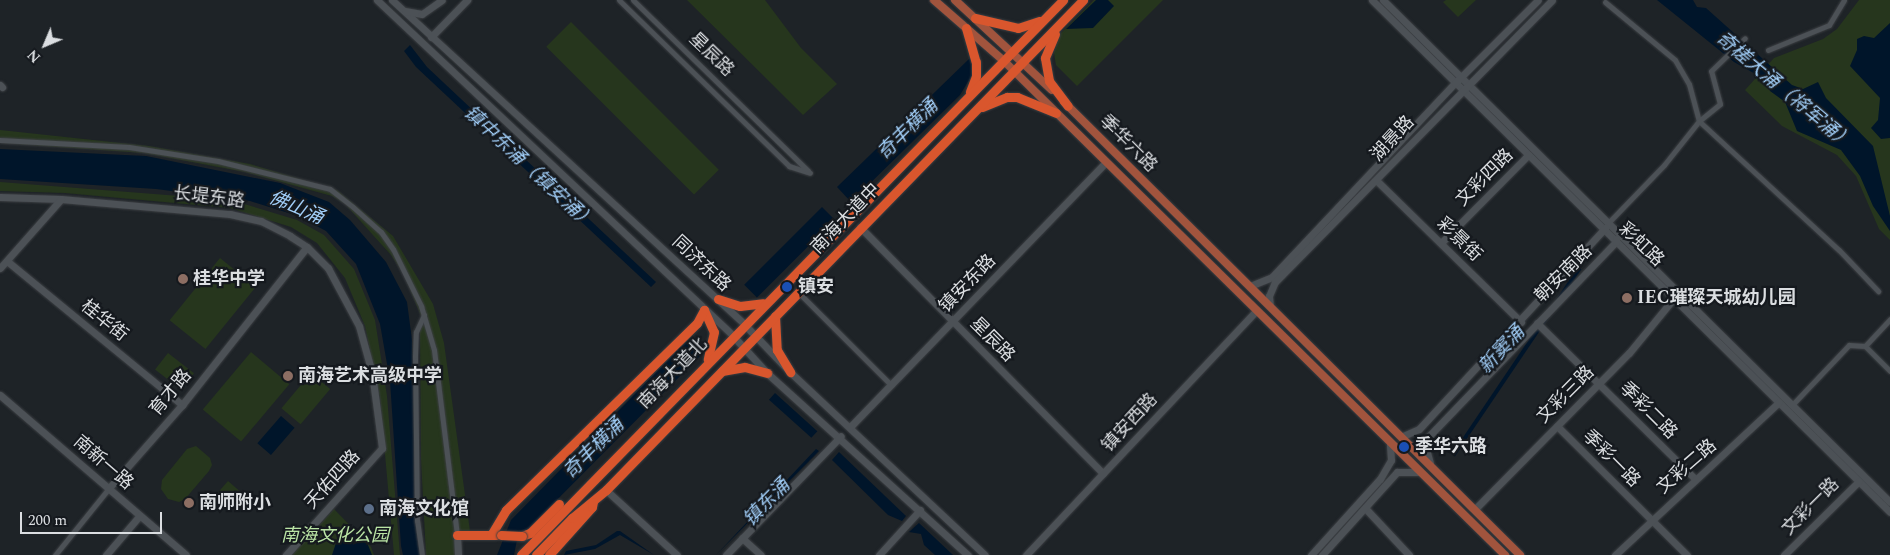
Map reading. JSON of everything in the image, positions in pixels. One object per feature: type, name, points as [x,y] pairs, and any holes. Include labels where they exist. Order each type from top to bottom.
[{"type":"highway","name":"南海大道中","points":[[744,324],[1063,0]]},
{"type":"highway","name":"南海大道中","points":[[756,337],[926,158],[1024,62],[1083,0]]},
{"type":"highway","points":[[975,18],[1018,28],[1047,17]]},
{"type":"highway","points":[[1062,22],[1045,58],[1049,81],[1068,106]]},
{"type":"highway","points":[[964,102],[976,76],[976,62],[966,28]]},
{"type":"highway","points":[[973,112],[1007,97],[1017,98],[1056,113]]},
{"type":"highway","points":[[919,146],[926,158]]},
{"type":"highway","points":[[718,299],[740,306],[766,302]]},
{"type":"highway","points":[[704,310],[714,332],[707,362]]},
{"type":"highway","points":[[491,535],[506,510],[698,322],[704,310]]},
{"type":"highway","points":[[775,316],[777,350],[790,372]]},
{"type":"highway","name":"南海大道北","points":[[521,555],[594,477],[744,324]]},
{"type":"highway","name":"南海大道北","points":[[538,553],[606,490],[756,337]]},
{"type":"highway","points":[[722,371],[745,366],[767,373]]},
{"type":"highway","points":[[457,535],[522,536],[530,533],[584,480],[594,477]]},
{"type":"highway","points":[[549,555],[592,507],[593,500]]},
{"type":"main road","name":"季华六路","points":[[934,0],[1004,60],[1418,472],[1505,555]]},
{"type":"main road","name":"季华六路","points":[[955,0],[1013,51],[1430,463],[1520,555]]},
{"type":"street","name":"同济东路","points":[[376,0],[733,336],[767,373],[841,436],[968,555]]},
{"type":"street","name":"同济东路","points":[[392,0],[718,299],[790,372],[851,426],[985,555]]},
{"type":"street","points":[[404,11],[422,14],[442,0]]},
{"type":"street","points":[[417,24],[442,0]]},
{"type":"street","points":[[431,37],[467,0]]},
{"type":"street","name":"星辰路","points":[[619,0],[789,166],[810,173],[633,0]]},
{"type":"street","name":"彩虹路","points":[[1372,0],[1610,225],[1890,502]]},
{"type":"street","name":"彩虹路","points":[[1384,0],[1458,80]]},
{"type":"street","name":"湖景路","points":[[1250,286],[1272,277],[1458,80],[1538,0]]},
{"type":"street","name":"湖景路","points":[[1270,306],[1275,282],[1376,180],[1464,86],[1552,0]]},
{"type":"street","points":[[1768,50],[1829,25],[1844,0]]},
{"type":"street","points":[[1605,2],[1675,60],[1689,84],[1699,121],[1839,250],[1878,291]]},
{"type":"street","points":[[444,23],[440,33],[444,48]]},
{"type":"street","points":[[1616,242],[1610,225],[1664,165],[1699,121],[1720,104],[1711,71],[1744,40]]},
{"type":"street","name":"彩虹路","points":[[1464,86],[1528,155],[1890,512]]},
{"type":"street","points":[[0,140],[129,147],[218,161],[330,189],[381,232],[409,277],[424,316],[434,350],[458,555]]},
{"type":"street","name":"文彩四路","points":[[1441,243],[1528,155]]},
{"type":"street","name":"镇安东路","points":[[851,426],[1106,162]]},
{"type":"street","name":"彩景街","points":[[1376,180],[1521,322]]},
{"type":"street","name":"长堤东路","points":[[0,197],[61,199],[230,214],[261,221],[308,247],[328,268],[359,326],[372,373],[382,448]]},
{"type":"street","points":[[0,268],[61,199]]},
{"type":"street","name":"朝安南路","points":[[1402,436],[1422,427],[1610,225]]},
{"type":"street","name":"星辰路","points":[[860,227],[1103,473]]},
{"type":"street","name":"朝安南路","points":[[1429,436],[1616,242]]},
{"type":"street","name":"育才路","points":[[55,555],[109,488],[182,405],[308,247]]},
{"type":"street","name":"桂华街","points":[[6,261],[182,405]]},
{"type":"street","points":[[1572,268],[1582,265],[1583,275]]},
{"type":"street","points":[[798,292],[891,385]]},
{"type":"street","name":"文彩三路","points":[[1475,509],[1630,353],[1674,298]]},
{"type":"street","name":"镇安西路","points":[[1026,555],[1256,311]]},
{"type":"street","points":[[422,555],[417,521],[415,356],[416,332],[424,316]]},
{"type":"street","points":[[1865,346],[1890,319]]},
{"type":"street","name":"季彩二路","points":[[1537,323],[1695,479]]},
{"type":"street","points":[[1792,405],[1850,345],[1865,346],[1890,371]]},
{"type":"street","name":"南新一路","points":[[0,395],[186,555]]},
{"type":"street","name":"文彩二路","points":[[1615,555],[1695,479],[1744,439],[1779,402]]},
{"type":"street","name":"季彩一路","points":[[1557,426],[1688,555]]},
{"type":"street","points":[[1422,427],[1419,437],[1429,436],[1426,449],[1430,463]]},
{"type":"street","points":[[726,555],[841,436]]},
{"type":"street","points":[[1311,555],[1380,479],[1391,460],[1390,444]]},
{"type":"street","name":"天佑四路","points":[[286,555],[382,448]]},
{"type":"street","points":[[1322,555],[1366,509],[1397,472],[1418,472]]},
{"type":"street","name":"文彩一路","points":[[1784,555],[1859,480]]},
{"type":"street","points":[[606,490],[677,555]]},
{"type":"street","points":[[1366,509],[1409,555]]},
{"type":"street","points":[[879,555],[920,510]]},
{"type":"street","points":[[106,555],[140,515]]},
{"type":"street","points":[[742,538],[761,555]]},
{"type":"green space","points":[[687,0],[765,0],[801,48],[837,84],[803,115]]},
{"type":"green space","points":[[1094,0],[1163,0],[1077,86],[1056,65],[1054,53],[1059,35]]},
{"type":"green space","points":[[1446,0],[1476,0],[1458,17],[1443,2]]},
{"type":"green space","points":[[1859,0],[1890,0],[1890,240],[1879,229],[1856,176],[1837,155],[1782,126],[1745,90],[1774,58],[1823,39],[1837,29]]},
{"type":"green space","points":[[571,22],[719,170],[694,195],[546,47]]},
{"type":"green space","points":[[0,130],[149,146],[250,164],[337,190],[393,236],[433,304],[444,343],[470,531],[455,533],[455,555],[426,555],[421,459],[420,332],[423,321],[404,275],[391,255],[345,204],[332,196],[245,172],[144,153],[0,143]]},
{"type":"green space","points":[[0,182],[231,200],[297,220],[324,235],[354,269],[375,320],[387,396],[400,555],[394,555],[380,398],[365,326],[345,278],[317,243],[291,227],[230,208],[65,193],[0,191]]},
{"type":"green space","points":[[220,258],[256,287],[205,349],[170,320]]},
{"type":"green space","points":[[251,352],[289,384],[241,442],[203,409]]},
{"type":"green space","points":[[168,353],[194,373],[181,390],[155,370]]},
{"type":"green space","points":[[311,373],[330,389],[301,424],[281,408]]},
{"type":"green space","points":[[196,446],[210,458],[212,465],[209,471],[185,499],[179,502],[168,499],[161,489],[162,480],[187,449]]},
{"type":"green space","points":[[228,481],[243,494],[229,510],[214,497]]},
{"type":"green space","name":"南海文化公园","points":[[334,509],[371,547],[374,555],[292,555]]},
{"type":"water","points":[[1096,0],[1108,0],[1114,6],[1093,28],[1066,29]]},
{"type":"water","name":"奇槎大涌（将军涌）","points":[[1657,0],[1693,0],[1697,7],[1706,8],[1792,85],[1803,89],[1818,82],[1826,98],[1873,146],[1890,216],[1890,231],[1873,206],[1860,176],[1841,150],[1797,131],[1785,102],[1770,91],[1766,80],[1734,62]]},
{"type":"water","points":[[1890,23],[1890,138],[1881,139],[1871,128],[1878,120],[1880,98],[1850,66],[1857,50],[1857,39],[1864,36],[1874,38]]},
{"type":"water","name":"镇中东涌（镇安涌）","points":[[410,45],[427,67],[656,282],[651,287],[416,67],[404,51]]},
{"type":"water","name":"奇丰横涌","points":[[970,58],[972,75],[960,95],[851,202],[837,187]]},
{"type":"water","name":"佛山涌","points":[[0,149],[146,156],[280,183],[329,202],[350,220],[386,262],[407,302],[412,340],[420,555],[403,555],[401,546],[390,381],[380,324],[356,264],[326,231],[298,216],[250,201],[156,189],[0,179]]},
{"type":"water","points":[[822,207],[835,220],[757,298],[744,285]]},
{"type":"water","points":[[1578,267],[1581,269],[1455,457],[1452,454]]},
{"type":"water","name":"奇丰横涌","points":[[686,342],[700,356],[517,540],[514,555],[497,555],[511,520]]},
{"type":"water","points":[[775,393],[817,431],[811,438],[769,400]]},
{"type":"water","points":[[281,416],[295,428],[271,455],[257,443]]},
{"type":"water","name":"镇东涌","points":[[816,449],[819,451],[716,555]]},
{"type":"water","points":[[839,452],[906,516],[902,521],[888,515],[832,460]]},
{"type":"water","points":[[919,523],[953,555],[935,555],[924,545],[921,534],[909,532]]},
{"type":"water","points":[[348,529],[368,545],[372,555],[332,555],[339,534]]},
{"type":"water","points":[[617,531],[620,531],[654,555],[620,535],[595,549],[564,555],[566,551],[596,545]]},
{"type":"place","name":"桂华中学","points":[[183,279]]},
{"type":"place","name":"镇安","points":[[787,287]]},
{"type":"place","name":"IEC璀璨天城幼儿园","points":[[1627,298]]},
{"type":"place","name":"南海艺术高级中学","points":[[288,376]]},
{"type":"place","name":"季华六路","points":[[1404,447]]},
{"type":"place","name":"南师附小","points":[[189,503]]},
{"type":"place","name":"南海文化馆","points":[[369,509]]},
{"type":"water label","name":"新窦涌","points":[[1502,350]]}]
